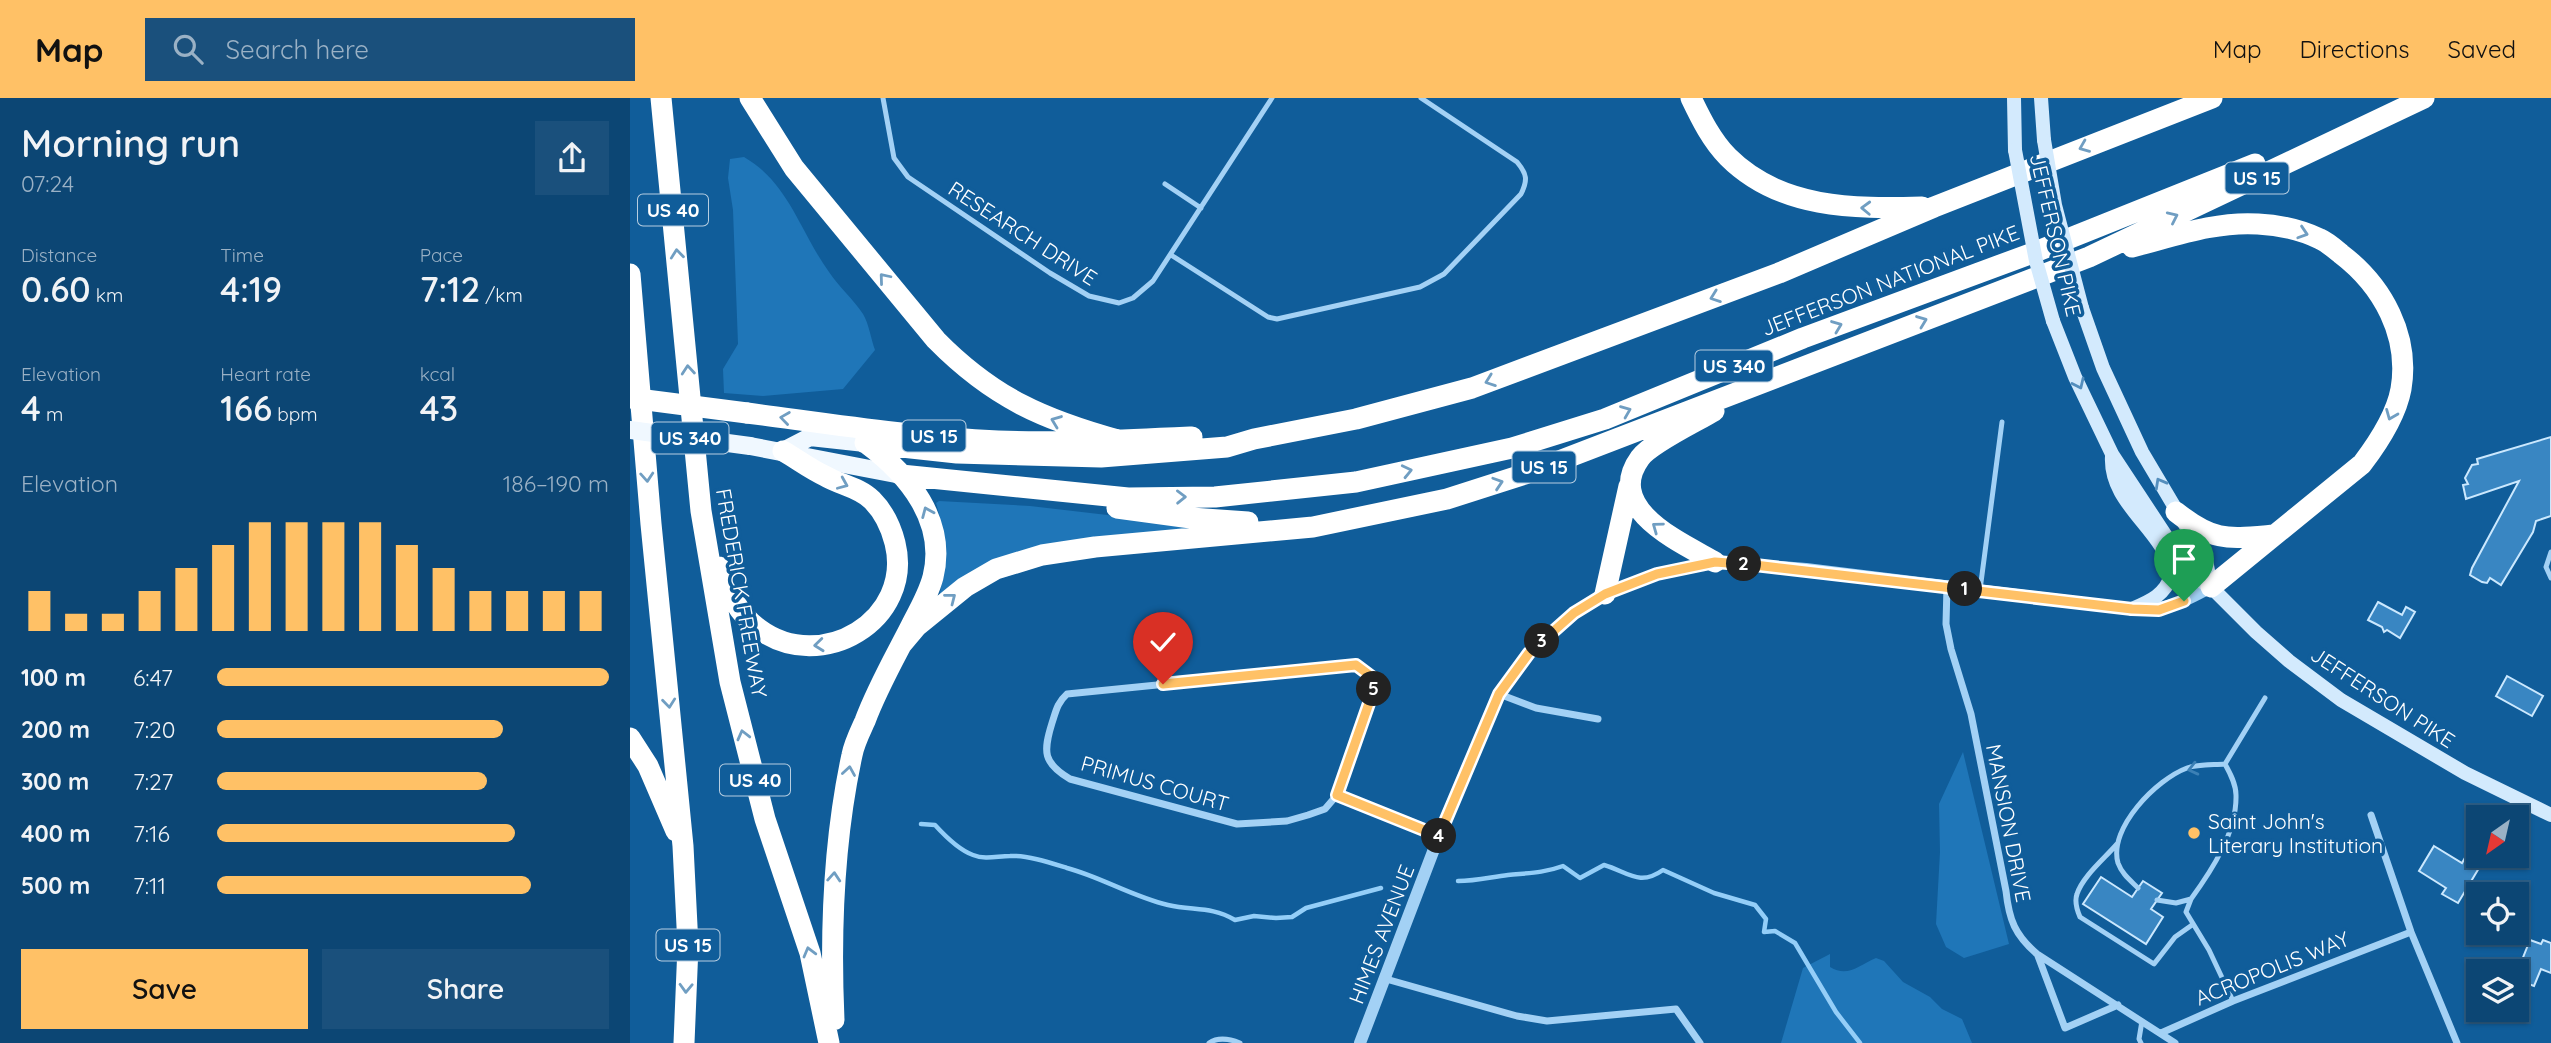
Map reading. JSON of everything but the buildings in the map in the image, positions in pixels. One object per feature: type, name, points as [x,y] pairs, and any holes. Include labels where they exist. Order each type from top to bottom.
[{"type":"highway","name":"FREDERICK FREEWAY","points":[[661,98],[701,511],[730,682],[765,820],[810,953],[828,1043]]},
{"type":"highway","points":[[750,98],[801,177],[927,329],[957,361],[993,389],[1037,413],[1122,441]]},
{"type":"highway","points":[[1691,98],[1704,125],[1728,157],[1756,178],[1788,195],[1862,208],[1934,207]]},
{"type":"highway","points":[[2148,122],[2194,98]]},
{"type":"highway","name":"US 15","points":[[630,398],[943,437],[1022,441],[1122,441],[1228,436],[1254,439],[1356,419],[1472,388],[1779,273],[1934,207],[2212,98]]},
{"type":"highway","name":"US 15","points":[[836,1043],[832,974],[833,876],[852,752],[873,699],[901,645],[917,626],[965,587],[996,569],[1042,555],[1156,541],[1313,527],[1447,499],[1525,474],[2089,257],[2423,98]]},
{"type":"highway","name":"JEFFERSON NATIONAL PIKE","points":[[901,475],[1128,498],[1215,497],[1356,482],[1512,448],[1605,419],[1803,338],[2042,249],[2423,98]]},
{"type":"highway","points":[[2089,257],[2219,226],[2257,223],[2292,230],[2321,239],[2350,261],[2371,283],[2389,309],[2399,335],[2400,390],[2378,443],[2362,464],[2211,587]]},
{"type":"highway","points":[[630,274],[633,327]]},
{"type":"highway","name":"US 15","points":[[633,327],[683,846],[688,946],[684,1043]]},
{"type":"highway","points":[[1605,594],[1632,477],[1640,458],[1657,445],[1766,380]]},
{"type":"highway","points":[[865,443],[957,453],[1101,457],[1227,447],[1254,439]]},
{"type":"highway","points":[[865,443],[887,459],[926,507],[935,540],[933,577],[925,599],[901,645]]},
{"type":"highway","points":[[701,511],[729,590],[744,616],[757,629],[782,642],[809,647],[846,640],[862,630],[886,603],[893,586],[897,568],[892,531],[883,514],[863,493],[826,477],[783,451]]},
{"type":"highway","points":[[1632,477],[1633,498],[1643,516],[1661,531],[1715,562]]},
{"type":"highway","points":[[1015,488],[1126,510],[1313,527]]},
{"type":"highway","points":[[2176,512],[2211,535],[2230,539],[2274,536]]},
{"type":"highway","points":[[630,738],[648,766],[683,846]]},
{"type":"main road","name":"JEFFERSON PIKE","points":[[2014,98],[2015,150],[2036,261],[2053,321],[2075,377],[2112,454],[2193,577],[2211,587],[2256,632],[2341,700],[2465,773],[2551,815]]},
{"type":"main road","name":"JEFFERSON PIKE","points":[[2041,98],[2054,205],[2082,308],[2103,368],[2142,452],[2206,560],[2211,587]]},
{"type":"main road","name":"US 340","points":[[630,430],[783,451]]},
{"type":"main road","points":[[783,451],[810,438],[865,443]]},
{"type":"main road","name":"JEFFERSON NATIONAL PIKE","points":[[783,451],[901,475]]},
{"type":"main road","points":[[2112,454],[2111,469],[2114,480],[2137,517],[2163,550],[2172,574],[2162,593],[2132,609]]},
{"type":"street","name":"HIMES AVENUE","points":[[1360,1043],[1439,836],[1499,694],[1529,653],[1574,613],[1605,594],[1657,574],[1715,562],[1806,569],[2132,609],[2159,610],[2211,587]]},
{"type":"street","name":"MANSION DRIVE","points":[[1947,586],[1946,624],[1971,714],[2009,918],[2024,942],[2037,954],[2161,1033]]},
{"type":"street","name":"PRIMUS COURT","points":[[1356,665],[1372,677],[1374,689],[1337,795],[1325,809],[1308,815],[1286,821],[1237,824],[1070,779],[1054,770],[1047,757],[1046,744],[1059,702],[1067,694],[1356,665]]},
{"type":"street","points":[[1499,694],[1536,708],[1598,719]]},
{"type":"street","points":[[1337,795],[1439,836]]},
{"type":"street","points":[[2371,815],[2411,932],[2457,1043]]},
{"type":"street","name":"ACROPOLIS WAY","points":[[2161,1033],[2233,1001],[2411,932]]},
{"type":"street","points":[[2037,954],[2065,1028],[2118,1005]]},
{"type":"street","points":[[1386,979],[1517,1016],[1547,1021],[1676,1009],[1700,1043]]},
{"type":"street","points":[[2161,1033],[2175,1043]]},
{"type":"lane","name":"RESEARCH DRIVE","points":[[883,98],[894,158],[908,177],[1050,273],[1089,296],[1119,303],[1132,298],[1153,281],[1272,98]]},
{"type":"lane","points":[[1171,255],[1268,317],[1277,319],[1420,287],[1444,274],[1521,194],[1527,183],[1525,172],[1517,162],[1421,98]]},
{"type":"lane","points":[[1165,184],[1201,208]]},
{"type":"lane","points":[[1980,590],[2002,422]]},
{"type":"lane","points":[[2551,552],[2546,567],[2551,578]]},
{"type":"lane","points":[[2225,764],[2265,698]]},
{"type":"lane","points":[[2138,888],[2123,875],[2117,861],[2119,835],[2130,817],[2150,792],[2187,768],[2225,764]]},
{"type":"lane","points":[[2225,764],[2237,793],[2233,819],[2222,849],[2186,912],[2209,950],[2233,1001]]},
{"type":"lane","points":[[2117,844],[2076,896],[2080,917],[2154,964],[2175,937],[2192,925]]},
{"type":"lane","points":[[2157,900],[2176,903],[2192,899]]},
{"type":"lane","points":[[2141,1043],[2139,1039],[2142,1021]]},
{"type":"lane","points":[[1209,1043],[1214,1040],[1231,1040],[1240,1043]]},
{"type":"shaded area","points":[[744,157],[772,180],[783,194],[819,257],[865,318],[875,350],[843,389],[763,396],[724,393],[723,369],[738,344],[733,210],[728,178],[730,159]]},
{"type":"shaded area","points":[[936,503],[1030,506],[1219,528],[1139,536],[939,597],[945,550]]},
{"type":"shaded area","points":[[1963,752],[2009,944],[1964,958],[1946,947],[1936,924],[1940,852],[1939,804]]},
{"type":"shaded area","points":[[1830,954],[1830,967],[1842,971],[1848,971],[1876,958],[1884,961],[1903,982],[1930,997],[1942,1009],[1962,1019],[1972,1043],[1781,1043],[1803,968]]},
{"type":"waterway","points":[[921,824],[935,825],[968,853],[987,858],[1017,856],[1039,860],[1080,872],[1155,901],[1210,911],[1235,920],[1254,916],[1292,917],[1306,908],[1381,888]]},
{"type":"waterway","points":[[1458,881],[1536,872],[1563,866],[1580,878],[1604,865],[1640,878],[1663,870],[1714,893],[1755,905],[1766,919],[1764,932],[1775,931],[1795,943],[1836,1012],[1860,1043]]},
{"type":"place","name":"Saint John's Literary Institution","points":[[2194,833]]},
{"type":"route","points":[[1163,684],[1356,665],[1372,677],[1374,689],[1337,795],[1439,836],[1499,694],[1529,653],[1574,613],[1605,594],[1657,574],[1715,562],[1806,569],[2132,609],[2159,610],[2184,601]]}]
